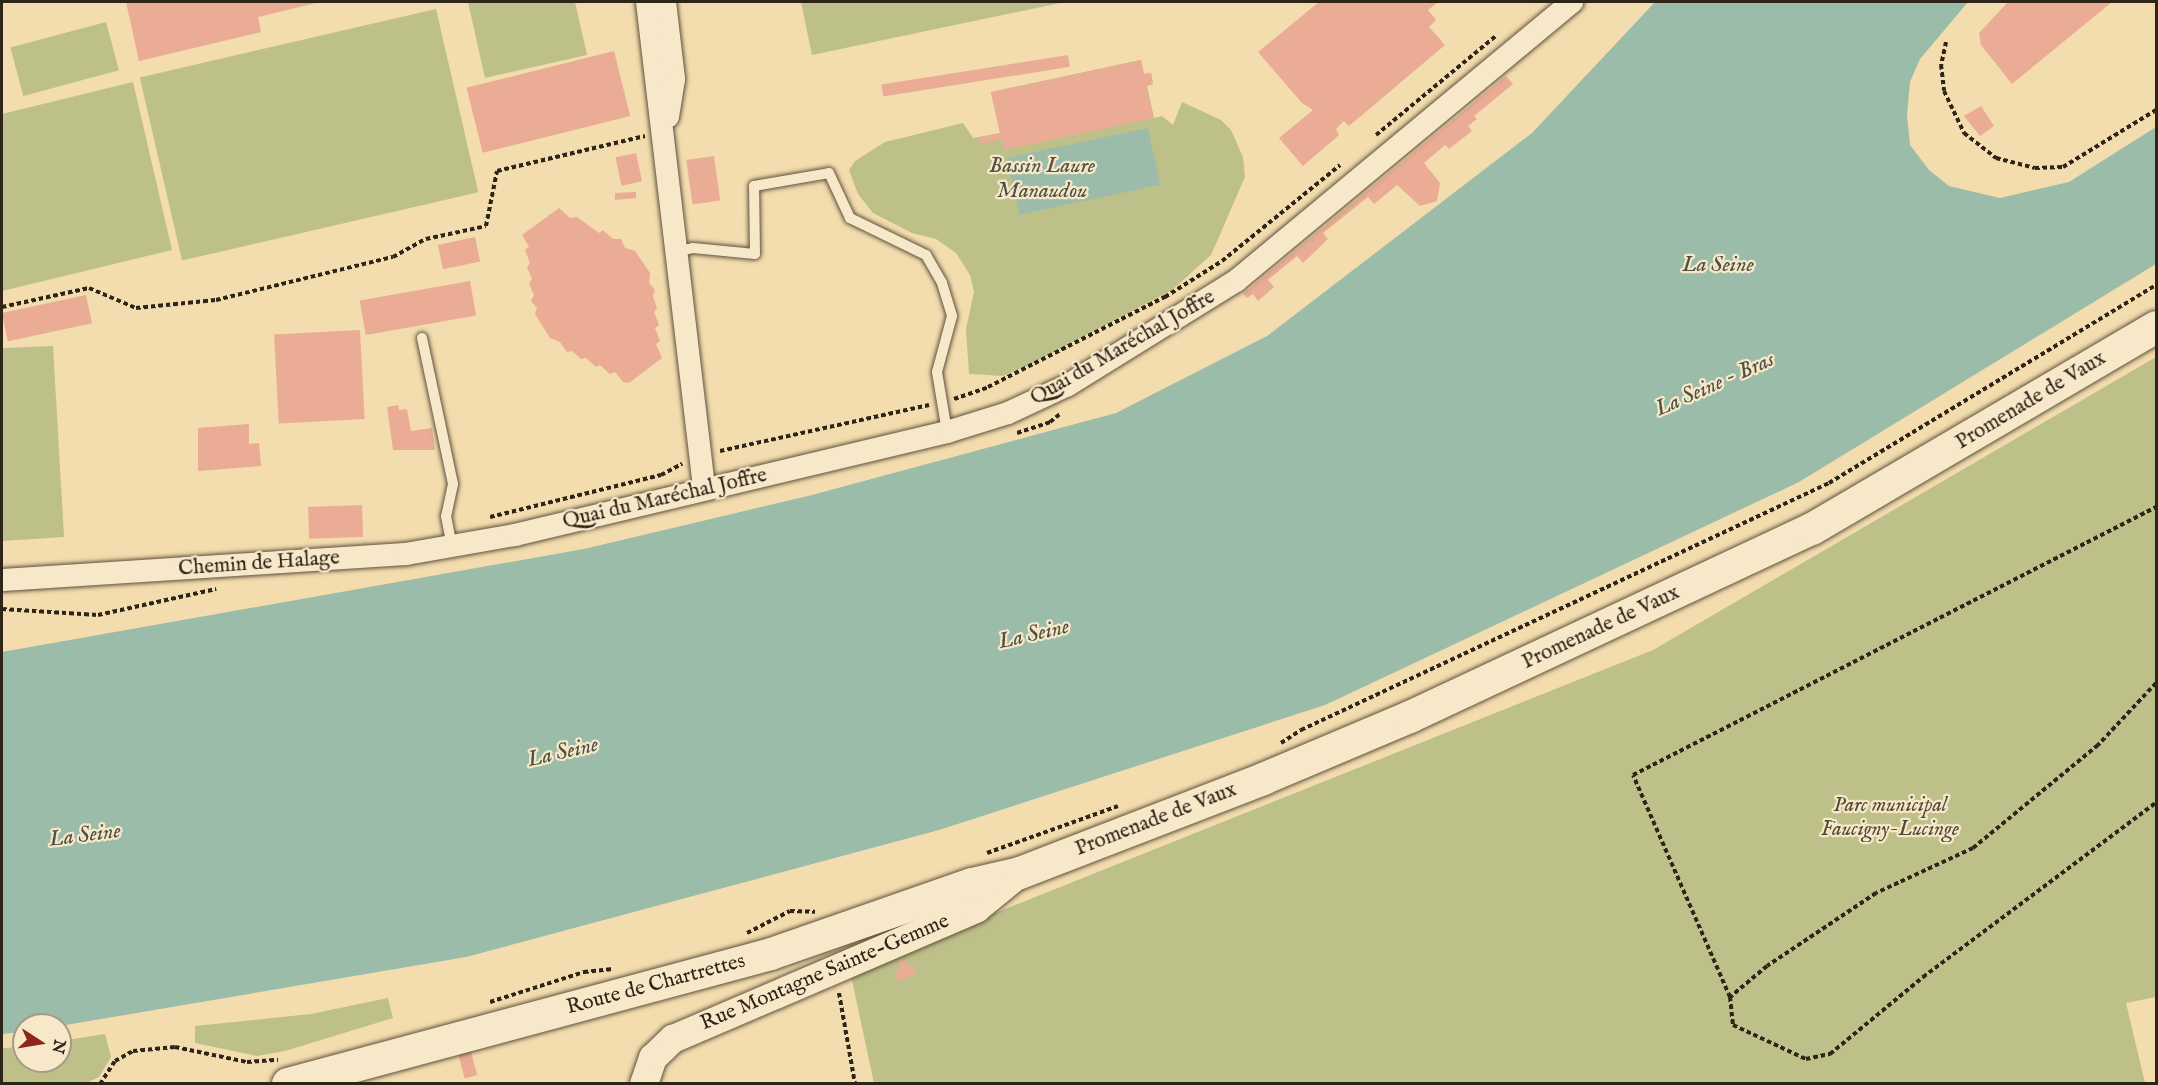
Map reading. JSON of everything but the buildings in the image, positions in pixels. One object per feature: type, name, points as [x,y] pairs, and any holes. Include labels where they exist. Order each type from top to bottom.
[{"type":"main road","name":"Promenade de Vaux","points":[[1020,873],[1199,804],[1410,717],[1771,548],[1869,497],[2157,327]]},
{"type":"main road","name":"Route de Chartrettes","points":[[288,1071],[741,963],[972,884],[1020,873]]},
{"type":"street","points":[[646,2],[674,252],[703,459],[704,488]]},
{"type":"street","points":[[663,157],[674,79],[665,2]]},
{"type":"street","name":"Quai du Maréchal Joffre","points":[[515,535],[704,488],[947,432],[1008,413],[1068,385],[1236,281],[1572,2]]},
{"type":"street","name":"Chemin de Halage","points":[[2,580],[406,554],[515,535]]},
{"type":"street","name":"Rue Montagne Sainte-Gemme","points":[[644,1083],[653,1058],[673,1039],[976,909],[1020,873]]},
{"type":"lane","points":[[674,252],[693,248],[755,254],[754,186],[829,173],[850,218],[926,255],[942,283],[952,316],[937,372],[944,402],[947,432]]},
{"type":"lane","points":[[422,338],[453,484],[446,516],[452,546]]},
{"type":"path","points":[[1367,143],[1502,33]]},
{"type":"path","points":[[1946,42],[1941,65],[1944,91],[1964,133],[1996,158],[2035,168],[2063,167],[2157,110]]},
{"type":"path","points":[[2,307],[89,288],[136,308],[216,300],[393,257],[426,240],[486,226],[497,171],[662,132]]},
{"type":"path","points":[[488,518],[661,475],[690,460],[703,459],[722,450],[944,402],[988,387],[1165,297],[1222,261],[1349,158]]},
{"type":"path","points":[[1274,748],[1301,730],[1829,483],[2157,285]]},
{"type":"path","points":[[2157,507],[1633,775],[1730,997],[1733,1025],[1806,1059],[1830,1054],[1923,977],[2157,803]]},
{"type":"path","points":[[1730,997],[1767,966],[1876,893],[1973,848],[2098,745],[2157,684]]},
{"type":"path","points":[[986,854],[1119,806]]},
{"type":"path","points":[[740,937],[790,911],[806,910],[826,915]]},
{"type":"path","points":[[484,1004],[584,972],[617,969]]},
{"type":"path","points":[[835,969],[855,1083]]},
{"type":"path","points":[[100,1083],[115,1061],[133,1051],[175,1047],[288,1071]]},
{"type":"green space","points":[[468,2],[575,2],[587,55],[485,78]]},
{"type":"green space","points":[[801,2],[1065,2],[812,55]]},
{"type":"green space","points":[[436,9],[478,192],[182,261],[140,77]]},
{"type":"green space","points":[[106,22],[119,70],[23,96],[10,48]]},
{"type":"green space","points":[[1141,60],[1144,74],[1151,73],[1153,84],[1147,86],[1154,118],[1162,116],[1173,125],[1182,102],[1221,120],[1231,130],[1243,157],[1245,177],[1211,255],[1172,290],[1027,366],[1003,376],[969,374],[966,329],[974,292],[970,275],[956,253],[936,239],[912,233],[873,213],[858,194],[849,170],[855,161],[885,142],[963,123],[973,138],[1000,133],[991,92]]},
{"type":"green space","points":[[133,82],[172,250],[2,291],[2,114]]},
{"type":"green space","points":[[53,346],[64,537],[2,541],[2,348]]},
{"type":"green space","name":"Parc municipal Faucigny-Lucinge","points":[[2156,357],[2156,997],[2126,1003],[2145,1083],[874,1083],[850,971],[1653,650]]},
{"type":"green space","points":[[388,998],[393,1018],[285,1051],[257,1056],[195,1043],[195,1026],[311,1014]]},
{"type":"green space","points":[[105,1034],[111,1057],[99,1077],[86,1083],[2,1083],[2,1048],[12,1048],[12,1073],[72,1073],[72,1039]]},
{"type":"water","name":"La Seine","points":[[1655,2],[1968,2],[1920,59],[1910,82],[1907,115],[1910,145],[1929,170],[1949,186],[2000,198],[2069,182],[2156,127],[2156,264],[1799,482],[1325,705],[939,830],[466,957],[72,1024],[72,1013],[12,1013],[12,1033],[2,1034],[2,652],[584,549],[812,495],[1116,413],[1267,336],[1532,133]]},
{"type":"water","name":"Bassin Laure Manaudou","points":[[1148,128],[1160,185],[1019,215],[1007,158]]},
{"type":"water label","name":"La Seine - Bras","points":[[1715,385]]}]
